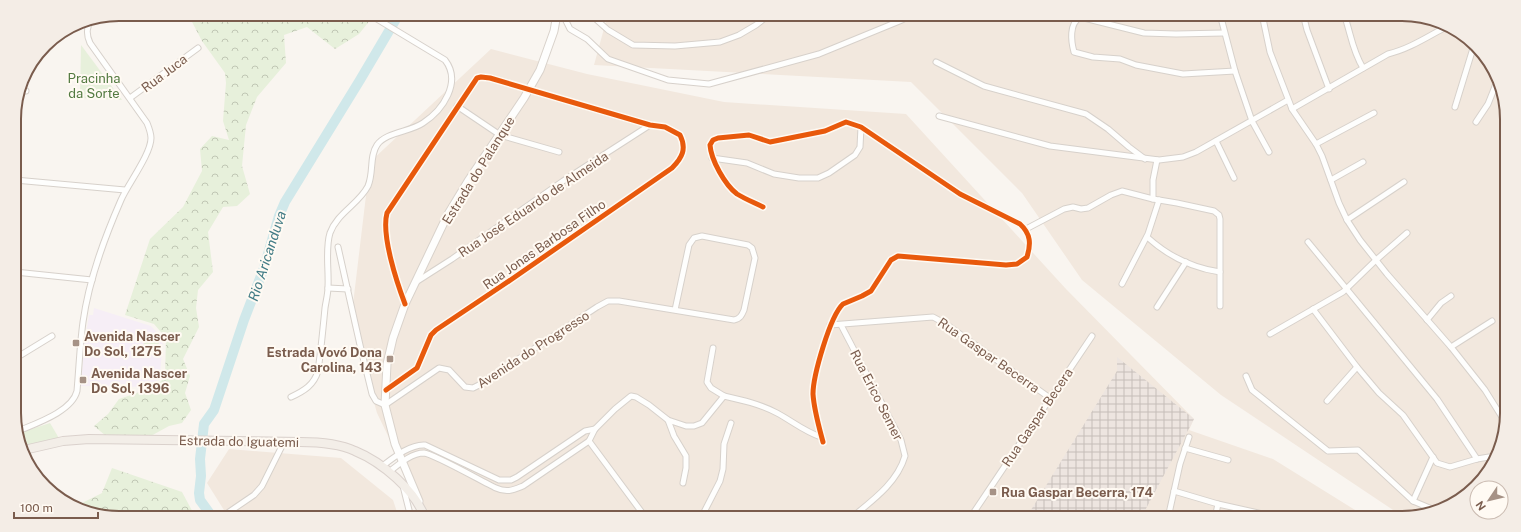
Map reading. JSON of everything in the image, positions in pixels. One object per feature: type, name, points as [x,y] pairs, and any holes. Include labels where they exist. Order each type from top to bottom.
[{"type":"main road","name":"Estrada do Iguatemi","points":[[28,449],[63,441],[77,440],[318,442],[336,445],[355,451],[389,472],[403,485],[422,511]]},
{"type":"street","points":[[291,397],[307,388],[316,380],[328,288],[328,250],[330,233],[339,219],[356,202],[368,186],[372,174],[372,158],[375,148],[380,142],[387,136],[405,132],[423,123],[439,108],[452,89],[452,74],[450,66],[445,60],[380,21]]},
{"type":"street","name":"Estrada do Palanque","points":[[423,511],[391,432],[385,405],[387,364],[390,351],[406,304],[448,214],[468,181],[530,89],[546,57],[556,21]]},
{"type":"street","points":[[566,21],[570,29],[587,39],[608,59],[668,80],[709,84],[819,54],[900,21]]},
{"type":"street","points":[[598,21],[608,30],[633,45],[675,46],[720,42],[739,35],[761,21]]},
{"type":"street","points":[[1075,21],[1072,28],[1072,43],[1074,52],[1087,56],[1120,59],[1136,65],[1183,74],[1235,71]]},
{"type":"street","points":[[1096,21],[1144,33],[1224,33]]},
{"type":"street","points":[[1221,21],[1235,71],[1252,121],[1269,152]]},
{"type":"street","points":[[1263,21],[1270,52],[1288,100],[1292,109],[1316,144],[1347,220],[1376,260],[1451,347],[1485,390],[1500,413]]},
{"type":"street","points":[[1305,21],[1329,89]]},
{"type":"street","points":[[1346,21],[1356,56],[1364,68]]},
{"type":"street","points":[[23,429],[60,411],[74,399],[77,391],[83,321],[92,280],[105,237],[125,190],[146,154],[151,137],[147,124],[90,43],[86,31],[88,26]]},
{"type":"street","points":[[1292,109],[1388,54],[1400,51],[1416,44],[1442,29]]},
{"type":"street","name":"Rua Juca","points":[[130,98],[198,48]]},
{"type":"street","points":[[1455,107],[1472,50]]},
{"type":"street","points":[[936,62],[984,86],[1086,114],[1146,159]]},
{"type":"street","name":"Rua Jonas Barbosa Filho","points":[[386,390],[417,368],[431,335],[436,330],[672,168],[680,160],[684,146],[683,140],[676,132],[665,127],[650,125],[490,78],[478,77],[474,80],[457,106]]},
{"type":"street","points":[[1476,122],[1488,104],[1495,87]]},
{"type":"street","points":[[939,116],[1050,146],[1157,160],[1183,157],[1216,141],[1288,100]]},
{"type":"street","points":[[406,304],[394,274],[386,217],[389,209],[457,106],[500,135],[559,152]]},
{"type":"street","points":[[1316,144],[1374,113]]},
{"type":"street","points":[[713,348],[707,382],[711,388],[724,396],[757,405],[775,412],[822,440],[815,405],[814,385],[830,325],[840,307],[871,291],[891,260],[898,256],[1006,265],[1018,264],[1027,257],[1031,246],[1026,229],[1020,224],[960,194],[861,127],[846,122],[825,132],[770,142],[749,136],[718,138],[713,140],[710,145],[712,158],[732,189],[738,195],[763,207]]},
{"type":"street","name":"Rua José Eduardo de Almeida","points":[[415,283],[452,259],[563,181],[650,125]]},
{"type":"street","points":[[712,158],[747,163],[774,174],[799,178],[818,178],[855,155],[861,142],[861,127]]},
{"type":"street","points":[[1216,141],[1234,178]]},
{"type":"street","points":[[1153,199],[1153,180],[1157,160]]},
{"type":"street","points":[[1331,180],[1363,162]]},
{"type":"street","points":[[21,181],[125,190]]},
{"type":"street","points":[[1347,220],[1404,182]]},
{"type":"street","points":[[1026,229],[1064,209],[1073,207],[1081,209],[1088,208],[1117,192],[1128,192],[1217,213],[1220,219],[1220,306]]},
{"type":"street","points":[[1122,284],[1146,237],[1160,200]]},
{"type":"street","points":[[1270,334],[1343,292],[1407,233]]},
{"type":"street","name":"Avenida do Progresso","points":[[385,405],[439,368],[449,370],[465,387],[473,388],[480,385],[608,301],[619,301],[734,320],[740,318],[744,310],[755,258],[752,248],[748,245],[732,241],[702,236],[694,238],[689,245],[675,310]]},
{"type":"street","points":[[1146,237],[1158,247],[1186,262],[1204,270],[1220,272]]},
{"type":"street","points":[[1308,242],[1437,399],[1477,459]]},
{"type":"street","points":[[338,248],[372,394],[376,400],[385,405]]},
{"type":"street","points":[[1157,307],[1186,262]]},
{"type":"street","points":[[21,273],[92,280]]},
{"type":"street","points":[[328,288],[348,289]]},
{"type":"street","points":[[1427,320],[1441,303],[1451,296]]},
{"type":"street","points":[[1313,309],[1357,367],[1379,393],[1404,415],[1437,462],[1442,466],[1450,467],[1489,457]]},
{"type":"street","name":"Rua Gaspar Becerra","points":[[830,325],[933,317],[939,319],[1050,398]]},
{"type":"street","points":[[1451,347],[1492,321]]},
{"type":"street","name":"Rua Erico Semer","points":[[841,325],[901,440],[905,456],[900,469],[890,484],[860,511]]},
{"type":"street","points":[[21,355],[52,336]]},
{"type":"street","name":"Rua Gaspar Becera","points":[[975,511],[1092,336]]},
{"type":"street","points":[[1327,401],[1357,367]]},
{"type":"street","points":[[1246,376],[1252,390],[1328,451],[1358,450],[1413,501],[1428,507]]},
{"type":"street","points":[[389,472],[403,462],[419,454],[429,454],[496,488],[509,492],[523,486],[589,441],[595,429],[629,397],[636,397],[668,420],[686,426],[699,425],[707,419],[724,396]]},
{"type":"street","points":[[668,420],[674,436],[686,456],[686,468],[683,483]]},
{"type":"street","points":[[705,511],[720,481],[723,469],[724,444],[731,423]]},
{"type":"street","points":[[381,467],[399,454],[415,446],[425,445],[465,462],[499,480],[506,481],[518,477],[585,431],[595,429]]},
{"type":"street","points":[[1170,511],[1189,437]]},
{"type":"street","points":[[589,441],[639,511]]},
{"type":"street","points":[[230,511],[254,495],[262,486],[284,442]]},
{"type":"street","points":[[1185,448],[1228,460]]},
{"type":"street","points":[[1413,501],[1433,457]]},
{"type":"street","points":[[403,485],[410,511]]},
{"type":"street","points":[[1174,491],[1218,504],[1250,511]]},
{"type":"street","points":[[1216,511],[1218,504]]},
{"type":"shaded area","points":[[606,21],[1408,21],[1434,26],[1467,45],[1476,54],[1493,81],[1497,94],[1500,119],[1500,413],[1495,445],[1480,473],[1473,480],[1469,480],[1469,484],[1462,491],[1440,504],[1421,509],[1395,511],[1221,395],[1082,280],[1022,193],[911,82],[594,65]]},
{"type":"shaded area","points":[[491,49],[587,74],[724,102],[906,114],[1066,289],[1194,419],[1189,430],[1273,459],[1357,511],[422,511],[415,492],[377,413],[351,321],[370,162]]},
{"type":"shaded area","points":[[94,308],[151,326],[163,339],[160,374],[156,384],[152,387],[81,386],[84,345],[89,315],[93,315]]},
{"type":"shaded area","points":[[1117,357],[1194,419],[1145,511],[1030,511],[1117,371]]},
{"type":"shaded area","points":[[229,449],[341,458],[393,500],[397,511],[225,511],[207,483]]},
{"type":"green space","points":[[192,21],[369,21],[359,34],[335,49],[307,27],[284,35],[286,63],[257,97],[246,125],[242,166],[250,194],[237,206],[223,207],[208,232],[213,272],[198,290],[196,308],[199,327],[183,359],[190,376],[185,393],[191,410],[182,423],[169,426],[149,437],[106,436],[94,426],[108,414],[119,399],[155,387],[165,377],[166,338],[154,324],[125,315],[150,239],[183,207],[202,171],[200,149],[212,136],[229,140],[223,121],[226,83],[225,73],[202,41]]},
{"type":"green space","name":"Pracinha da Sorte","points":[[81,45],[122,100],[80,98]]},
{"type":"green space","points":[[144,341],[159,342],[158,350],[143,349]]},
{"type":"green space","points":[[50,423],[60,440],[27,446],[23,432]]},
{"type":"green space","points":[[112,468],[182,492],[192,511],[119,511],[100,509],[79,502],[82,503],[102,493]]},
{"type":"waterway","name":"Rio Aricanduva","points":[[208,511],[200,500],[199,493],[201,476],[200,459],[204,424],[214,410],[244,320],[264,268],[279,216],[285,202],[395,21]]},
{"type":"cycle path","points":[[386,390],[417,368],[431,335],[436,330],[672,168],[681,157],[683,149],[680,135],[665,127],[650,125],[490,78],[477,78],[387,213],[386,234],[388,246],[394,272],[405,304]]},
{"type":"cycle path","points":[[763,207],[737,194],[728,185],[719,172],[713,158],[710,145],[713,140],[718,138],[749,135],[770,142],[825,131],[846,122],[861,127],[960,194],[1020,224],[1028,235],[1029,248],[1027,257],[1017,264],[1006,265],[898,256],[891,260],[871,291],[843,304],[838,311],[828,333],[819,361],[814,385],[814,406],[823,442]]},
{"type":"place","name":"Avenida Nascer Do Sol, 1275","points":[[76,343]]},
{"type":"place","name":"Estrada Vovó Dona Carolina, 143","points":[[390,359]]},
{"type":"place","name":"Avenida Nascer Do Sol, 1396","points":[[83,380]]},
{"type":"place","name":"Rua Gaspar Becerra, 174","points":[[993,492]]}]
